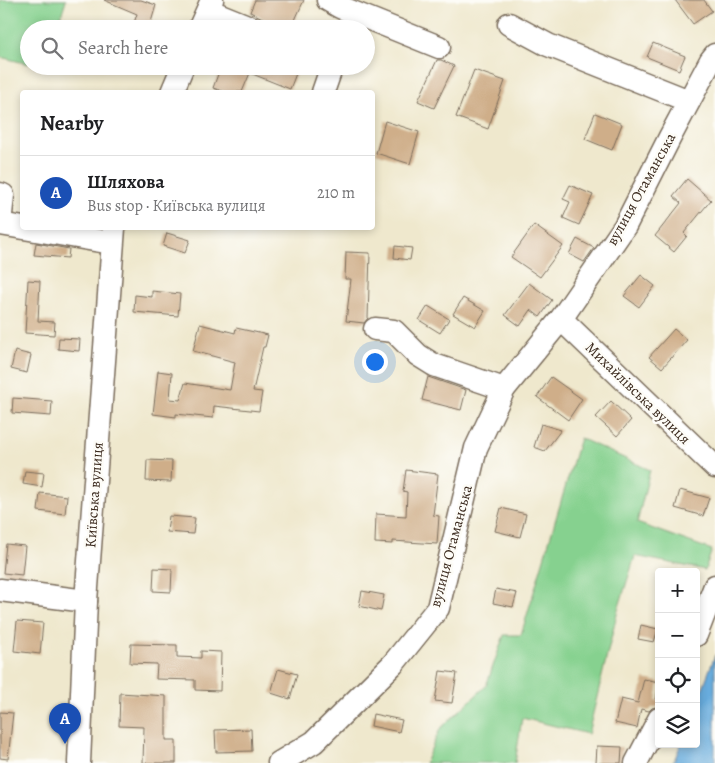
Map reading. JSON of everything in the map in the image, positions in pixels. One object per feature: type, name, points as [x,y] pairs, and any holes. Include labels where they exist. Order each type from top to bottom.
[{"type":"street","points":[[328,0],[372,20]]},
{"type":"street","points":[[206,13],[228,20]]},
{"type":"street","points":[[375,21],[439,47]]},
{"type":"street","points":[[509,24],[548,44],[689,100]]},
{"type":"street","name":"вулиця Отаманська","points":[[279,763],[314,742],[393,664],[438,608],[476,448],[504,389],[561,319],[625,226],[689,100],[715,55]]},
{"type":"street","points":[[173,90],[179,75]]},
{"type":"street","points":[[324,90],[329,75]]},
{"type":"street","points":[[0,194],[3,195],[0,224],[20,226]]},
{"type":"street","points":[[62,230],[113,235]]},
{"type":"street","name":"Київська вулиця","points":[[79,763],[86,600],[113,235]]},
{"type":"street","name":"Михайлівська вулиця","points":[[561,319],[715,467]]},
{"type":"street","points":[[375,329],[394,331],[418,355],[434,365],[504,389]]},
{"type":"street","points":[[700,625],[715,586]]},
{"type":"street","points":[[0,590],[86,600]]},
{"type":"street","points":[[636,763],[655,727]]},
{"type":"green space","points":[[0,0],[66,0],[60,20],[20,20],[20,62],[0,57]]},
{"type":"green space","points":[[580,438],[650,470],[637,523],[712,550],[705,570],[635,556],[618,610],[588,734],[522,718],[515,763],[425,763],[440,729],[486,686],[504,635],[521,635]]},
{"type":"water","points":[[715,655],[715,763],[673,763],[679,748],[700,748],[700,695]]},
{"type":"building","points":[[104,0],[141,0],[156,5],[152,20],[135,20],[137,14]]},
{"type":"building","points":[[255,0],[304,0],[295,20],[267,20],[250,12]]},
{"type":"building","points":[[675,0],[704,0],[712,11],[693,24]]},
{"type":"building","points":[[653,43],[685,56],[679,70],[647,57]]},
{"type":"building","points":[[437,60],[454,66],[434,108],[418,101]]},
{"type":"building","points":[[474,70],[505,81],[488,129],[456,117]]},
{"type":"building","points":[[218,75],[249,75],[243,90],[219,90],[213,88]]},
{"type":"building","points":[[255,75],[295,75],[290,89]]},
{"type":"building","points":[[595,113],[622,124],[612,150],[585,139]]},
{"type":"building","points":[[385,121],[419,132],[410,164],[376,153]]},
{"type":"building","points":[[687,179],[711,200],[684,233],[687,236],[674,252],[655,236],[681,203],[673,196]]},
{"type":"building","points":[[570,185],[593,195],[579,225],[563,218],[570,202],[563,199]]},
{"type":"building","points":[[534,225],[563,246],[540,277],[511,257]]},
{"type":"building","points":[[167,233],[190,240],[185,253],[163,246]]},
{"type":"building","points":[[577,239],[594,248],[584,262],[569,254]]},
{"type":"building","points":[[36,243],[69,249],[68,258],[34,255]]},
{"type":"building","points":[[395,246],[412,248],[410,260],[394,258]]},
{"type":"building","points":[[346,252],[370,253],[368,318],[364,323],[346,321],[351,279],[345,279]]},
{"type":"building","points":[[641,275],[655,286],[639,307],[624,296]]},
{"type":"building","points":[[28,280],[40,281],[38,321],[55,322],[54,335],[25,333]]},
{"type":"building","points":[[529,283],[552,300],[540,317],[531,310],[520,326],[505,315]]},
{"type":"building","points":[[152,291],[180,294],[178,316],[134,312],[135,295],[152,297]]},
{"type":"building","points":[[463,298],[485,311],[475,327],[453,314]]},
{"type":"building","points":[[428,306],[449,319],[440,333],[419,320]]},
{"type":"building","points":[[200,324],[235,333],[236,328],[268,335],[265,347],[263,347],[253,391],[262,392],[259,411],[214,406],[213,418],[176,414],[176,417],[153,414],[158,371],[172,373],[170,399],[180,400],[185,383],[230,390],[235,362],[193,351]]},
{"type":"building","points":[[674,329],[687,340],[662,368],[649,357]]},
{"type":"building","points":[[59,338],[80,339],[79,351],[58,349]]},
{"type":"building","points":[[15,351],[31,355],[27,373],[11,369]]},
{"type":"building","points":[[428,377],[466,390],[461,410],[422,400]]},
{"type":"building","points":[[551,377],[582,399],[568,420],[537,397]]},
{"type":"building","points":[[13,398],[52,401],[51,416],[12,413]]},
{"type":"building","points":[[611,401],[631,420],[617,436],[596,417]]},
{"type":"building","points":[[541,424],[561,430],[545,451],[534,447]]},
{"type":"building","points":[[147,460],[172,461],[171,482],[146,481]]},
{"type":"building","points":[[406,470],[438,474],[433,515],[439,516],[437,544],[393,541],[393,544],[375,543],[376,514],[406,516],[407,492],[403,491]]},
{"type":"building","points":[[25,471],[44,473],[42,487],[23,484]]},
{"type":"building","points":[[680,490],[709,498],[703,516],[675,508]]},
{"type":"building","points":[[40,493],[67,496],[65,514],[38,511]]},
{"type":"building","points":[[501,508],[526,514],[520,537],[495,531]]},
{"type":"building","points":[[169,516],[195,518],[193,534],[167,532]]},
{"type":"building","points":[[6,544],[25,546],[22,575],[3,573]]},
{"type":"building","points":[[154,568],[172,569],[171,592],[153,591]]},
{"type":"building","points":[[496,589],[517,593],[513,607],[493,603]]},
{"type":"building","points":[[362,591],[384,595],[381,611],[359,606]]},
{"type":"building","points":[[17,621],[43,623],[40,654],[14,651]]},
{"type":"building","points":[[641,625],[655,628],[654,642],[638,639]]},
{"type":"building","points":[[131,644],[177,645],[177,657],[201,658],[201,651],[221,652],[220,691],[195,690],[195,680],[156,679],[157,664],[130,663]]},
{"type":"building","points":[[278,669],[297,674],[290,699],[271,693]]},
{"type":"building","points":[[440,671],[457,673],[452,703],[435,701]]},
{"type":"building","points":[[644,679],[655,681],[655,707],[649,711],[641,709],[637,728],[615,723],[621,699],[638,703]]},
{"type":"building","points":[[120,693],[166,696],[166,740],[176,740],[176,763],[143,763],[144,727],[119,726]]},
{"type":"building","points":[[0,712],[13,713],[8,759],[0,758]]},
{"type":"building","points":[[373,714],[402,720],[399,732],[371,726]]},
{"type":"building","points":[[251,729],[252,751],[216,752],[215,730]]},
{"type":"building","points":[[597,746],[622,747],[621,763],[596,763]]},
{"type":"place","name":"Шляхова","points":[[65,744]]}]
